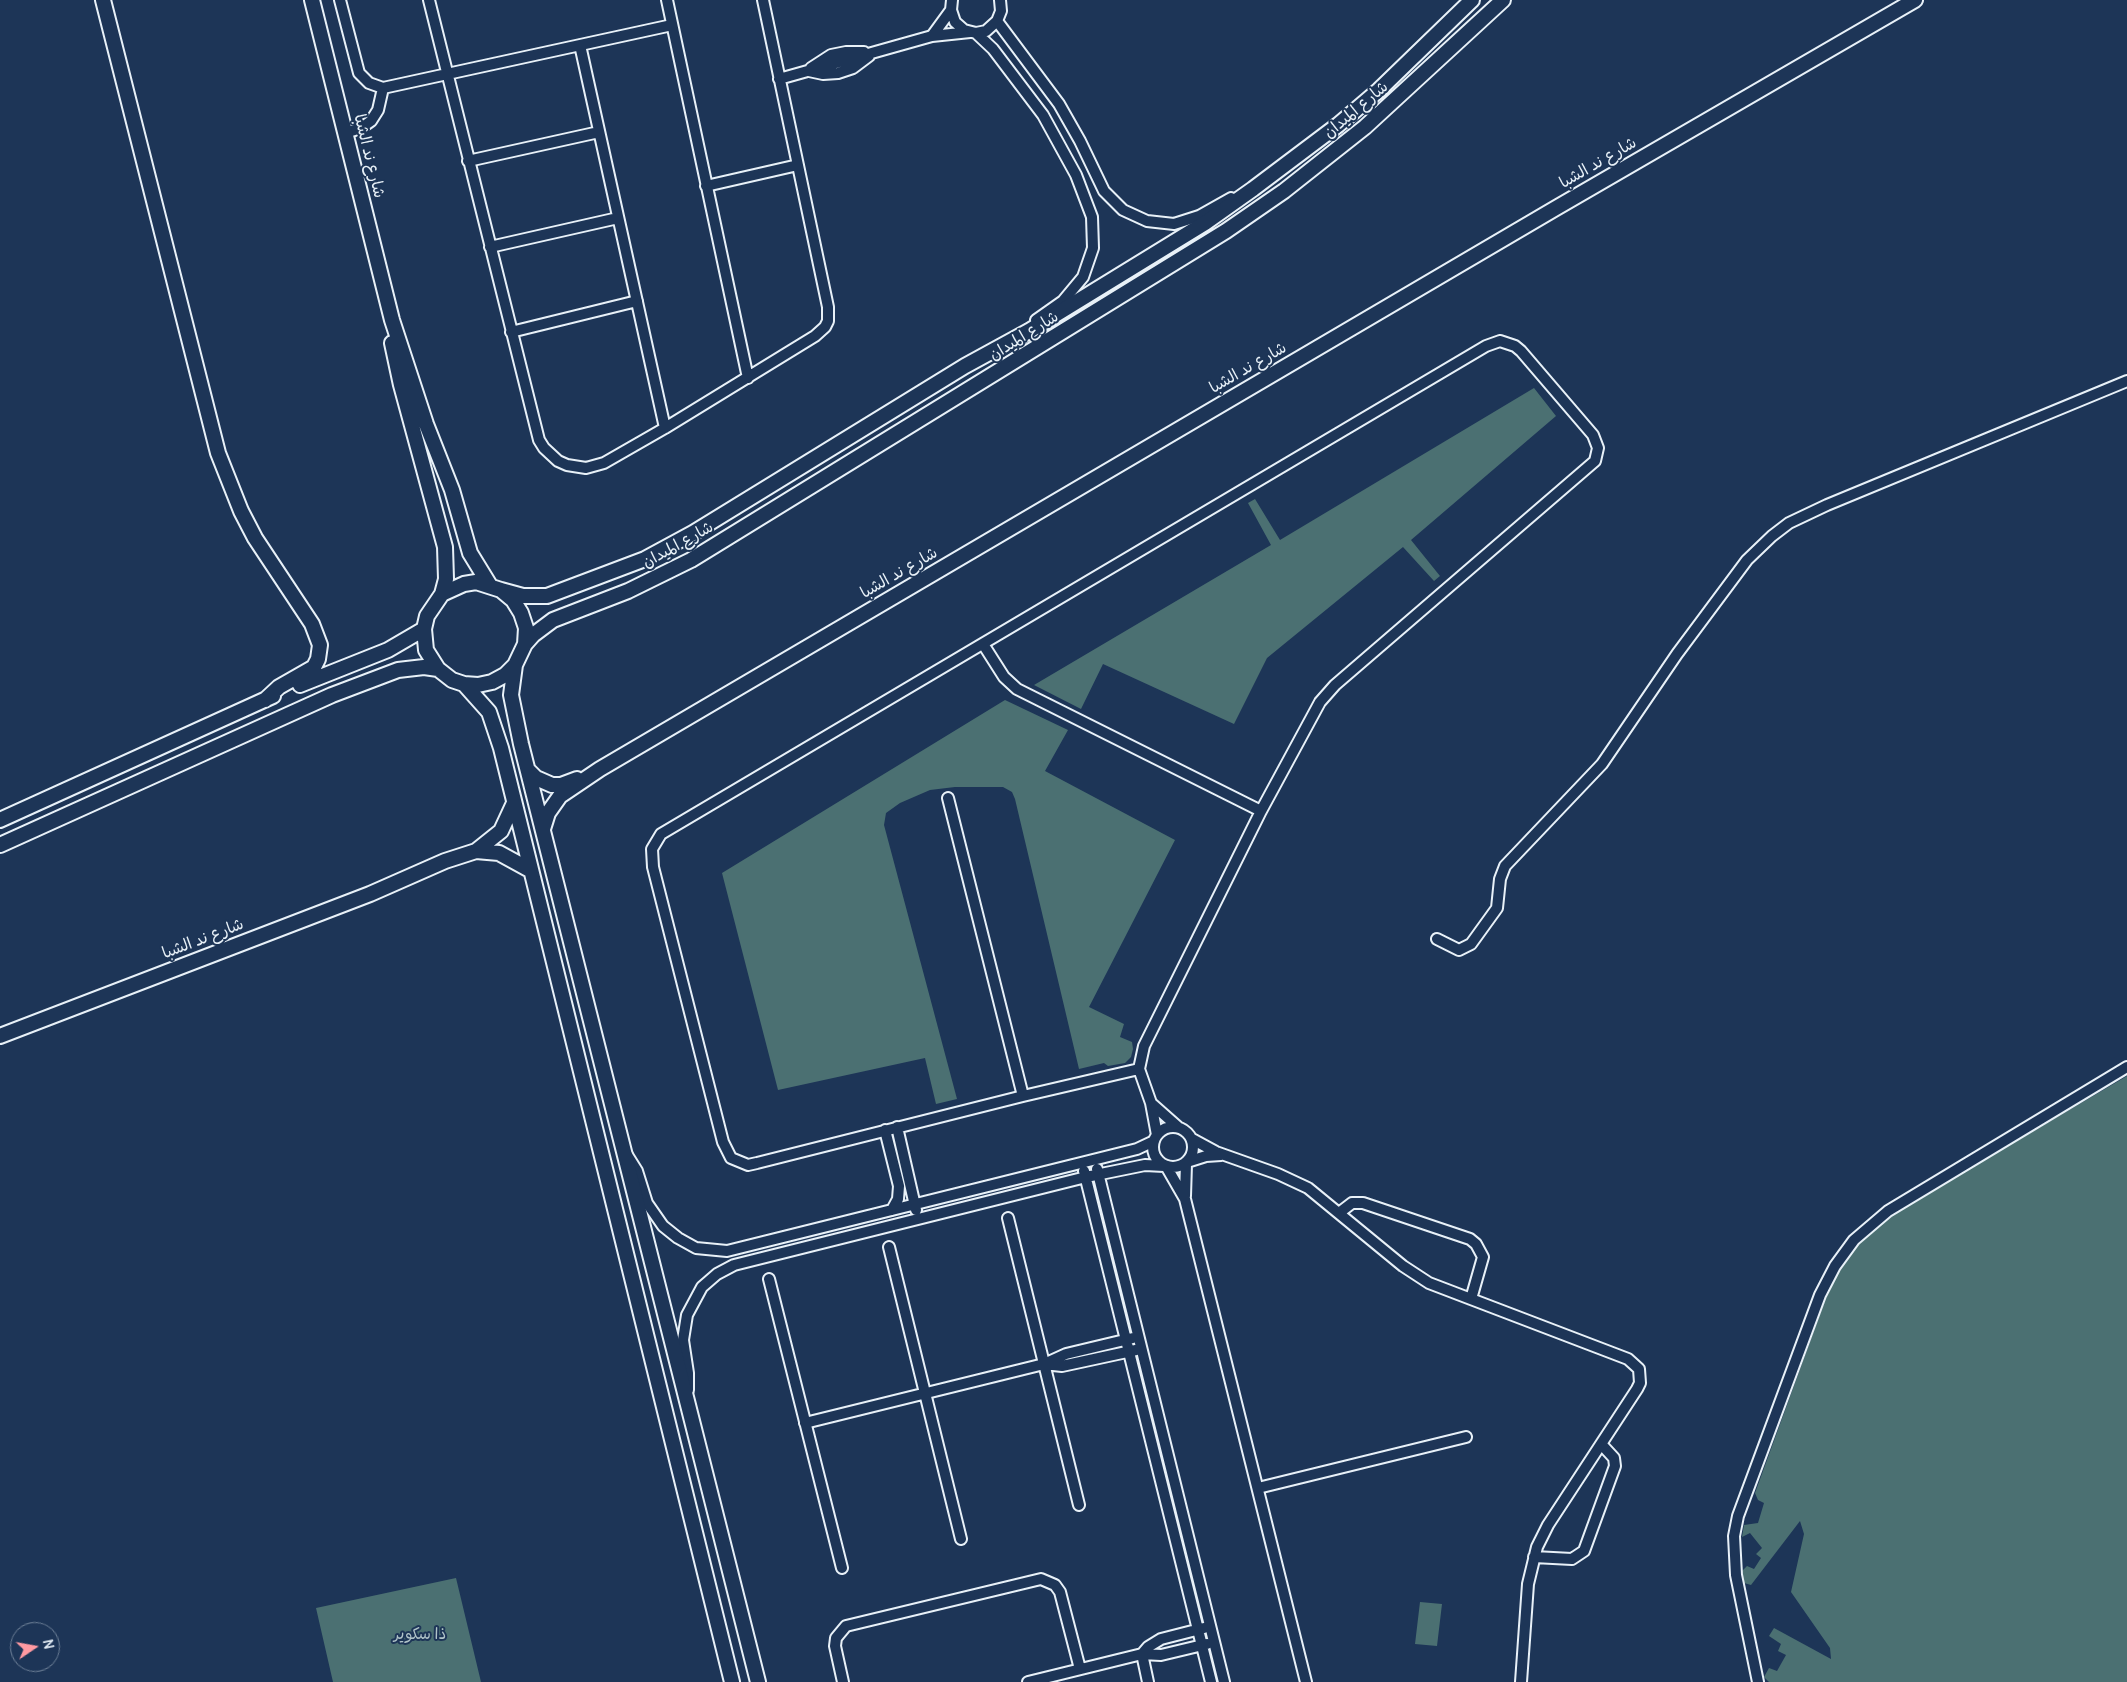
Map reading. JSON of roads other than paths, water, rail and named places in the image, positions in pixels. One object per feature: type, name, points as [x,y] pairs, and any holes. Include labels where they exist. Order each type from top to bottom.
[{"type":"street","points":[[103,0],[218,454],[228,482],[255,538],[312,624],[320,645],[318,660],[314,667],[279,687],[265,700]]},
{"type":"street","name":"شارع ند الشبا","points":[[312,0],[392,320],[426,424],[452,490],[470,554],[495,587]]},
{"type":"street","points":[[340,0],[359,73],[369,83],[383,88],[672,25]]},
{"type":"street","points":[[429,0],[539,440],[550,455],[558,461],[576,468],[595,466],[665,428],[821,332],[828,321],[828,307],[763,0]]},
{"type":"street","points":[[667,0],[748,378]]},
{"type":"street","points":[[779,79],[932,36],[986,31],[998,21],[1001,11],[1000,0]]},
{"type":"street","name":"شارع الميدان","points":[[495,587],[523,596],[547,596],[645,559],[693,533],[966,366],[1030,331],[1205,223],[1253,189],[1365,102],[1472,0]]},
{"type":"street","name":"شارع الميدان","points":[[525,644],[533,635],[553,620],[628,591],[691,560],[1226,232],[1284,191],[1366,127],[1504,0]]},
{"type":"street","name":"شارع ند الشبا","points":[[543,830],[551,808],[560,796],[600,769],[1522,228],[1915,0]]},
{"type":"street","points":[[932,36],[952,5]]},
{"type":"street","points":[[952,5],[955,22],[993,49],[1043,116],[1076,175],[1092,217],[1093,248],[1083,277],[1071,294],[1041,316],[1030,331]]},
{"type":"street","points":[[998,21],[1058,104],[1080,141],[1104,191],[1123,210],[1147,222],[1165,224],[1182,222],[1253,189]]},
{"type":"street","points":[[580,44],[665,428]]},
{"type":"street","points":[[345,133],[361,128],[371,121],[378,110],[383,88]]},
{"type":"street","points":[[468,161],[599,132]]},
{"type":"street","points":[[706,186],[798,165]]},
{"type":"street","points":[[490,247],[618,218]]},
{"type":"street","points":[[511,332],[637,301]]},
{"type":"street","name":"شارع ند الشبا","points":[[392,320],[396,365],[445,547],[447,563],[442,594]]},
{"type":"street","points":[[1139,1069],[1022,1096],[757,1163],[739,1163],[731,1158],[724,1142],[662,904],[653,866],[652,849],[661,834],[1486,346],[1500,341],[1515,346],[1593,435],[1598,448],[1595,461],[1327,693],[1314,711],[1261,812],[1144,1046],[1139,1069],[1151,1103],[1155,1138],[1154,1155],[1165,1166],[1185,1199],[1306,1682]]},
{"type":"street","points":[[1437,940],[1459,950],[1470,944],[1497,908],[1500,879],[1505,866],[1602,764],[1677,654],[1747,560],[1772,536],[1789,523],[1826,505],[2127,380]]},
{"type":"street","points":[[515,665],[505,675],[492,682],[478,685],[464,684],[452,680],[438,669],[426,650],[424,628],[427,616],[442,594],[464,584],[495,587],[513,600],[521,613],[526,628],[525,644],[515,665],[511,695],[543,830],[758,1682]]},
{"type":"street","points":[[0,820],[265,700],[388,650],[424,628]]},
{"type":"street","points":[[983,644],[1004,677],[1017,689],[1261,812]]},
{"type":"street","points":[[0,844],[339,692],[398,670],[411,667],[438,669]]},
{"type":"street","points":[[464,684],[484,704],[493,720],[732,1682]]},
{"type":"street","name":"شارع ند الشبا","points":[[528,770],[544,783],[561,785],[600,769]]},
{"type":"street","points":[[948,798],[1022,1096]]},
{"type":"street","points":[[476,851],[500,831],[514,803]]},
{"type":"street","points":[[476,851],[499,853],[530,870]]},
{"type":"street","name":"شارع ند الشبا","points":[[0,1036],[476,851]]},
{"type":"street","points":[[1758,1682],[1736,1575],[1734,1556],[1738,1516],[1820,1294],[1835,1266],[1854,1240],[1888,1210],[2127,1067]]},
{"type":"street","points":[[1151,1103],[1192,1139],[1225,1155],[1301,1184],[1411,1272],[1429,1283],[1634,1363],[1639,1368],[1640,1383],[1602,1445],[1548,1525],[1534,1557],[1528,1584],[1521,1682]]},
{"type":"street","points":[[856,1232],[865,1225],[912,1212],[917,1208],[898,1127]]},
{"type":"street","points":[[625,1152],[634,1166],[647,1203],[657,1219],[678,1238],[706,1250],[726,1251],[758,1245],[1137,1149],[1155,1138],[1166,1128],[1178,1127]]},
{"type":"street","points":[[885,1130],[899,1186],[898,1199],[892,1210]]},
{"type":"street","points":[[1185,1199],[1187,1163],[1193,1151],[1192,1139]]},
{"type":"street","points":[[687,1401],[688,1373],[683,1340],[684,1323],[691,1305],[706,1283],[724,1269],[743,1261],[856,1232],[1098,1174],[1146,1165],[1176,1168],[1206,1156],[1225,1155]]},
{"type":"street","points":[[1095,1160],[1224,1682]]},
{"type":"street","points":[[1082,1163],[1211,1682]]},
{"type":"street","points":[[1339,1213],[1352,1203],[1363,1203],[1470,1239],[1476,1244],[1483,1257],[1471,1299]]},
{"type":"street","points":[[1008,1218],[1079,1505]]},
{"type":"street","points":[[889,1247],[961,1539]]},
{"type":"street","points":[[769,1279],[842,1568]]},
{"type":"street","points":[[805,1422],[1044,1364],[1066,1354],[1138,1336]]},
{"type":"street","points":[[1044,1364],[1062,1366],[1141,1349]]},
{"type":"street","points":[[1258,1488],[1466,1437]]},
{"type":"street","points":[[1534,1557],[1572,1559],[1584,1551],[1615,1466],[1614,1458],[1602,1445]]},
{"type":"street","points":[[843,1682],[835,1646],[836,1638],[846,1626],[1041,1579],[1049,1581],[1060,1592],[1080,1669]]},
{"type":"street","points":[[1142,1654],[1156,1641],[1210,1627]]},
{"type":"street","points":[[1028,1682],[1142,1654],[1161,1655],[1214,1642]]},
{"type":"street","points":[[1142,1654],[1148,1682]]},
{"type":"park label","name":"ذا سكوير","points":[[420,1634]]}]
